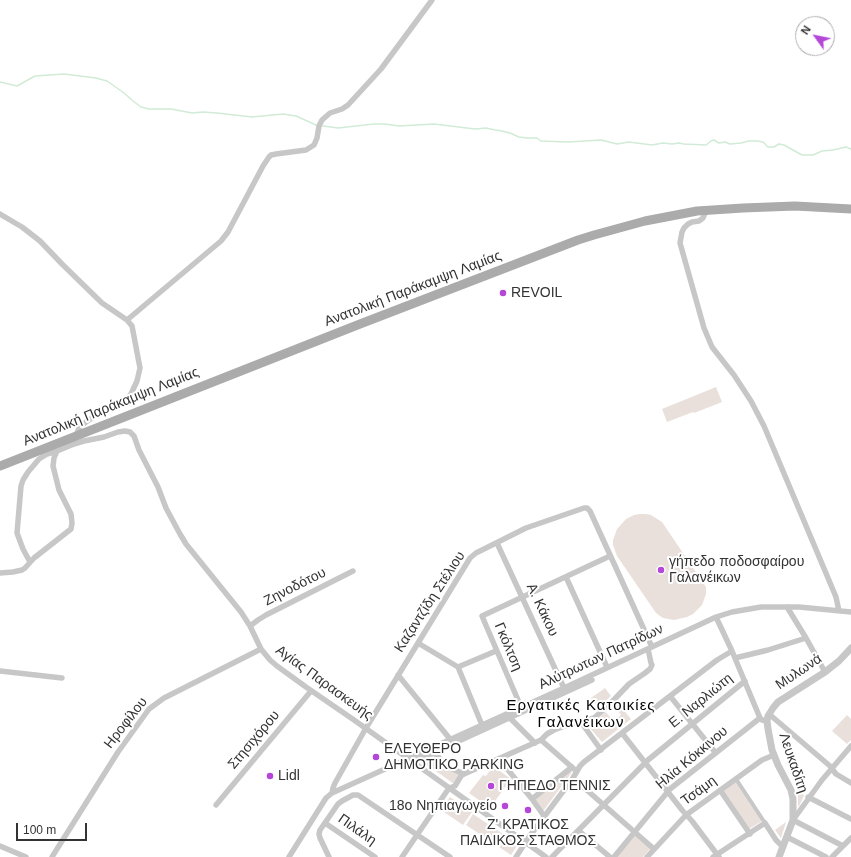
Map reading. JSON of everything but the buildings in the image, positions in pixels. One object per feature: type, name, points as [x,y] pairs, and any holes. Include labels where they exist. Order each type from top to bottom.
[{"type":"main road","name":"Ανατολική Παράκαμψη Λαμίας","points":[[0,466],[57,449],[76,436],[338,333],[594,235],[645,221],[674,215],[706,211],[750,207],[795,206],[851,209]]},
{"type":"street","points":[[127,320],[221,241],[228,232],[269,157],[276,154],[306,150],[314,145],[322,120],[348,105],[381,69],[432,0]]},
{"type":"street","points":[[706,211],[704,218],[688,224],[684,228],[680,243],[704,328],[712,347],[734,375],[751,401],[764,426],[836,597],[839,611]]},
{"type":"street","points":[[0,214],[22,227],[40,241],[102,303],[130,322],[132,326],[139,364],[139,373],[131,394],[126,400],[100,412],[86,422],[79,428],[76,436]]},
{"type":"street","name":"Αγίας Παρασκευής","points":[[57,449],[118,432],[126,431],[132,433],[156,483],[166,508],[186,544],[230,598],[250,626],[261,649],[270,660],[311,691],[366,728],[546,857]]},
{"type":"street","points":[[30,562],[17,533],[22,482],[39,459],[57,449]]},
{"type":"street","points":[[0,573],[22,570],[26,568],[34,558],[71,529],[71,514],[59,490],[54,471],[53,461],[57,449]]},
{"type":"street","name":"Καζαντζίδη Στέλιου","points":[[332,792],[335,783],[366,728],[470,558],[476,553],[535,525],[584,508],[590,510],[610,556]]},
{"type":"street","name":"Α. Κάκου","points":[[498,542],[564,688]]},
{"type":"street","points":[[402,857],[449,788],[455,786],[464,774],[541,740],[554,730],[594,718],[629,684],[648,671],[652,665],[650,648],[610,556],[522,596]]},
{"type":"street","name":"Ζηνοδότου","points":[[250,626],[266,615],[352,571]]},
{"type":"street","points":[[566,577],[607,667]]},
{"type":"street","name":"Γκόλτση","points":[[521,707],[482,617],[522,596]]},
{"type":"street","points":[[787,607],[825,672]]},
{"type":"street","name":"Αλύτρωτων Πατρίδων","points":[[289,857],[326,798],[332,792],[564,688],[716,617],[732,612],[756,608],[787,607],[851,612]]},
{"type":"street","points":[[716,617],[760,718]]},
{"type":"street","points":[[735,658],[768,650],[806,638]]},
{"type":"street","points":[[418,643],[458,667],[482,725]]},
{"type":"street","name":"Μυλωνά","points":[[768,718],[778,702],[825,672],[839,661],[851,648]]},
{"type":"street","name":"Ηροφίλου","points":[[52,857],[118,752],[151,706],[177,690],[261,649]]},
{"type":"street","points":[[458,667],[496,651]]},
{"type":"street","points":[[532,799],[601,750],[717,660],[732,651]]},
{"type":"street","points":[[0,671],[62,678]]},
{"type":"street","points":[[398,675],[450,739]]},
{"type":"street","points":[[412,762],[592,680]]},
{"type":"street","name":"Ε. Ναρλιώτη","points":[[552,857],[645,763],[745,681]]},
{"type":"street","name":"Στησιχόρου","points":[[216,805],[311,691]]},
{"type":"street","points":[[670,696],[715,752]]},
{"type":"street","points":[[510,718],[535,742]]},
{"type":"street","name":"Λευκαδίτη","points":[[760,718],[762,720],[768,718],[770,743],[776,762],[789,785],[794,805],[792,820],[779,857]]},
{"type":"street","name":"Ηλία Κόκκινου","points":[[614,857],[675,785],[760,718]]},
{"type":"street","points":[[768,718],[832,768],[836,774],[851,783]]},
{"type":"street","points":[[581,722],[601,750]]},
{"type":"street","points":[[622,733],[716,856],[765,823]]},
{"type":"street","points":[[541,740],[575,769]]},
{"type":"street","points":[[843,846],[792,820],[808,797],[851,746]]},
{"type":"street","points":[[434,752],[446,766],[464,774]]},
{"type":"street","name":"Τσάμη","points":[[647,857],[686,815],[766,758],[774,755]]},
{"type":"street","points":[[499,759],[544,816]]},
{"type":"street","points":[[516,857],[525,842],[573,778],[575,769]]},
{"type":"street","points":[[573,778],[654,849]]},
{"type":"street","points":[[736,779],[776,840],[783,847]]},
{"type":"street","points":[[720,790],[750,834]]},
{"type":"street","points":[[329,857],[319,834],[320,830],[342,800],[353,795],[358,795],[450,857]]},
{"type":"street","points":[[808,797],[851,819]]},
{"type":"street","name":"Πιλάλη","points":[[325,823],[375,857]]},
{"type":"street","points":[[579,831],[610,857]]},
{"type":"street","points":[[786,837],[826,857]]},
{"type":"street","points":[[832,857],[851,838]]},
{"type":"street","points":[[0,846],[26,857]]},
{"type":"shaded area","points":[[716,387],[722,402],[667,422],[662,409]]},
{"type":"shaded area","name":"γήπεδο ποδοσφαίρου Γαλανέικων","points":[[640,514],[651,515],[662,522],[706,587],[706,594],[702,605],[693,614],[687,617],[674,620],[663,618],[656,613],[617,556],[613,545],[613,540],[617,529],[626,519]]},
{"type":"shaded area","points":[[605,688],[611,696],[598,708],[591,698]]},
{"type":"shaded area","points":[[617,702],[631,719],[602,742],[589,727],[606,712],[613,721],[621,715],[614,705]]},
{"type":"shaded area","points":[[847,715],[851,719],[851,740],[847,744],[832,731]]},
{"type":"shaded area","points":[[434,754],[461,775],[454,784],[422,761]]},
{"type":"shaded area","name":"ΓΗΠΕΔΟ ΤΕΝΝΙΣ","points":[[493,766],[511,779],[490,808],[469,793],[483,775],[486,776]]},
{"type":"shaded area","points":[[570,770],[572,772],[542,811],[535,802],[536,798]]},
{"type":"shaded area","points":[[736,782],[762,821],[749,829],[723,791]]},
{"type":"shaded area","points":[[798,791],[804,795],[799,806],[798,806]]},
{"type":"shaded area","points":[[450,797],[472,812],[463,825],[441,810]]},
{"type":"shaded area","points":[[473,814],[518,844],[511,855],[466,825]]},
{"type":"shaded area","points":[[786,822],[781,838],[775,830]]},
{"type":"shaded area","points":[[635,835],[651,848],[643,857],[616,857]]},
{"type":"waterway","points":[[0,82],[17,86],[35,76],[64,74],[96,78],[107,81],[141,107],[149,109],[171,109],[192,113],[203,112],[252,117],[283,114],[296,116],[316,125],[338,128],[374,124],[399,126],[434,124],[475,129],[486,128],[510,133],[519,137],[537,138],[541,141],[568,142],[601,140],[617,144],[629,142],[652,145],[663,143],[706,145],[714,140],[719,143],[725,142],[730,144],[757,141],[763,142],[768,147],[774,147],[779,144],[784,145],[802,155],[813,155],[822,151],[846,147],[851,149]]},
{"type":"place","name":"REVOIL","points":[[503,293]]},
{"type":"place","name":"γήπεδο ποδοσφαίρου Γαλανέικων","points":[[661,570]]},
{"type":"place","name":"ΕΛΕΥΘΕΡΟ ΔΗΜΟΤΙΚΟ PARKING","points":[[376,757]]},
{"type":"place","name":"Lidl","points":[[270,776]]},
{"type":"place","name":"ΓΗΠΕΔΟ ΤΕΝΝΙΣ","points":[[491,786]]},
{"type":"place","name":"18ο Νηπιαγωγείο","points":[[505,806]]},
{"type":"place","name":"Ζ' ΚΡΑΤΙΚΟΣ ΠΑΙΔΙΚΟΣ ΣΤΑΘΜΟΣ","points":[[528,810]]},
{"type":"district","name":"Εργατικές Κατοικίες Γαλανέικων","points":[[581,714]]}]
